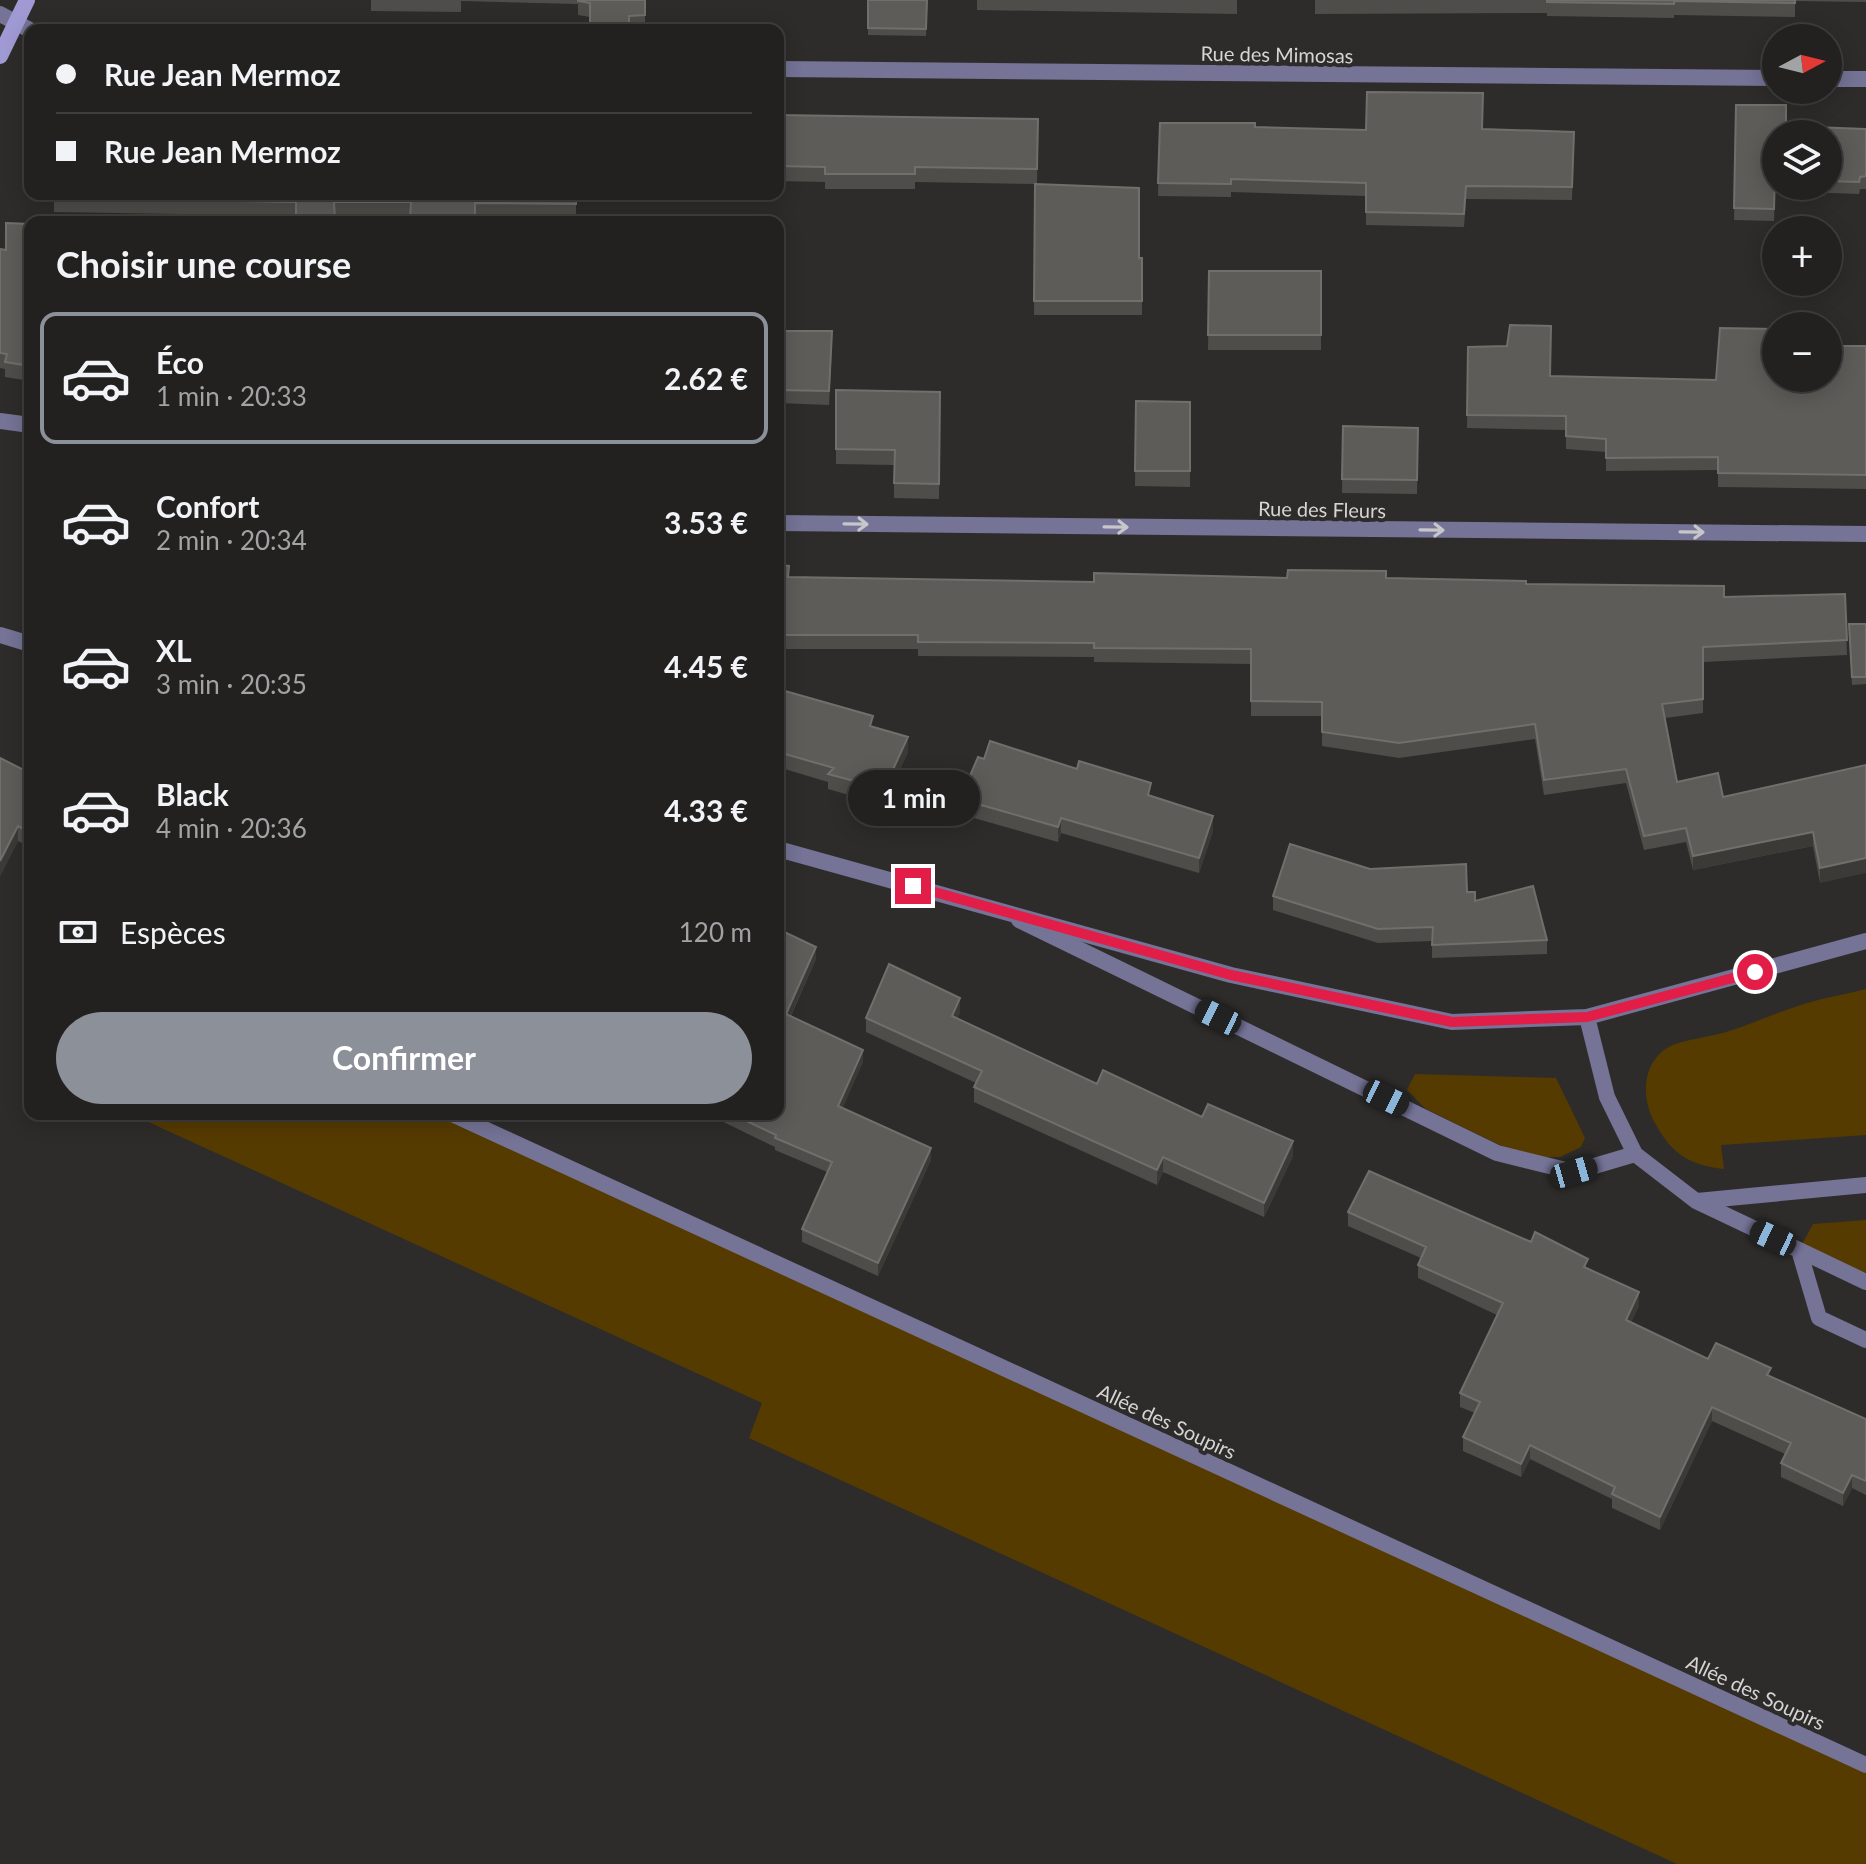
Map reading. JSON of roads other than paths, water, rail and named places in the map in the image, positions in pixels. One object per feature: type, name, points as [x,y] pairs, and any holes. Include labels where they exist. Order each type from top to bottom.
[{"type":"main road","points":[[0,56],[23,27],[27,0]]},
{"type":"street","points":[[0,14],[23,27]]},
{"type":"street","name":"Rue des Mimosas","points":[[784,69],[1762,78]]},
{"type":"street","points":[[1842,79],[1866,79]]},
{"type":"street","points":[[0,421],[24,424]]},
{"type":"street","name":"Rue des Fleurs","points":[[784,523],[1866,534]]},
{"type":"street","points":[[0,635],[24,642]]},
{"type":"street","points":[[784,851],[1231,975],[1452,1022],[1587,1017],[1866,941]]},
{"type":"street","points":[[994,908],[1497,1153],[1574,1172],[1635,1154]]},
{"type":"street","points":[[1587,1017],[1607,1097],[1635,1154],[1696,1201],[1866,1282]]},
{"type":"street","name":"Allée des Soupirs","points":[[465,1120],[1866,1765]]},
{"type":"street","points":[[1696,1201],[1866,1185]]},
{"type":"street","points":[[1799,1250],[1819,1318],[1866,1340]]}]
